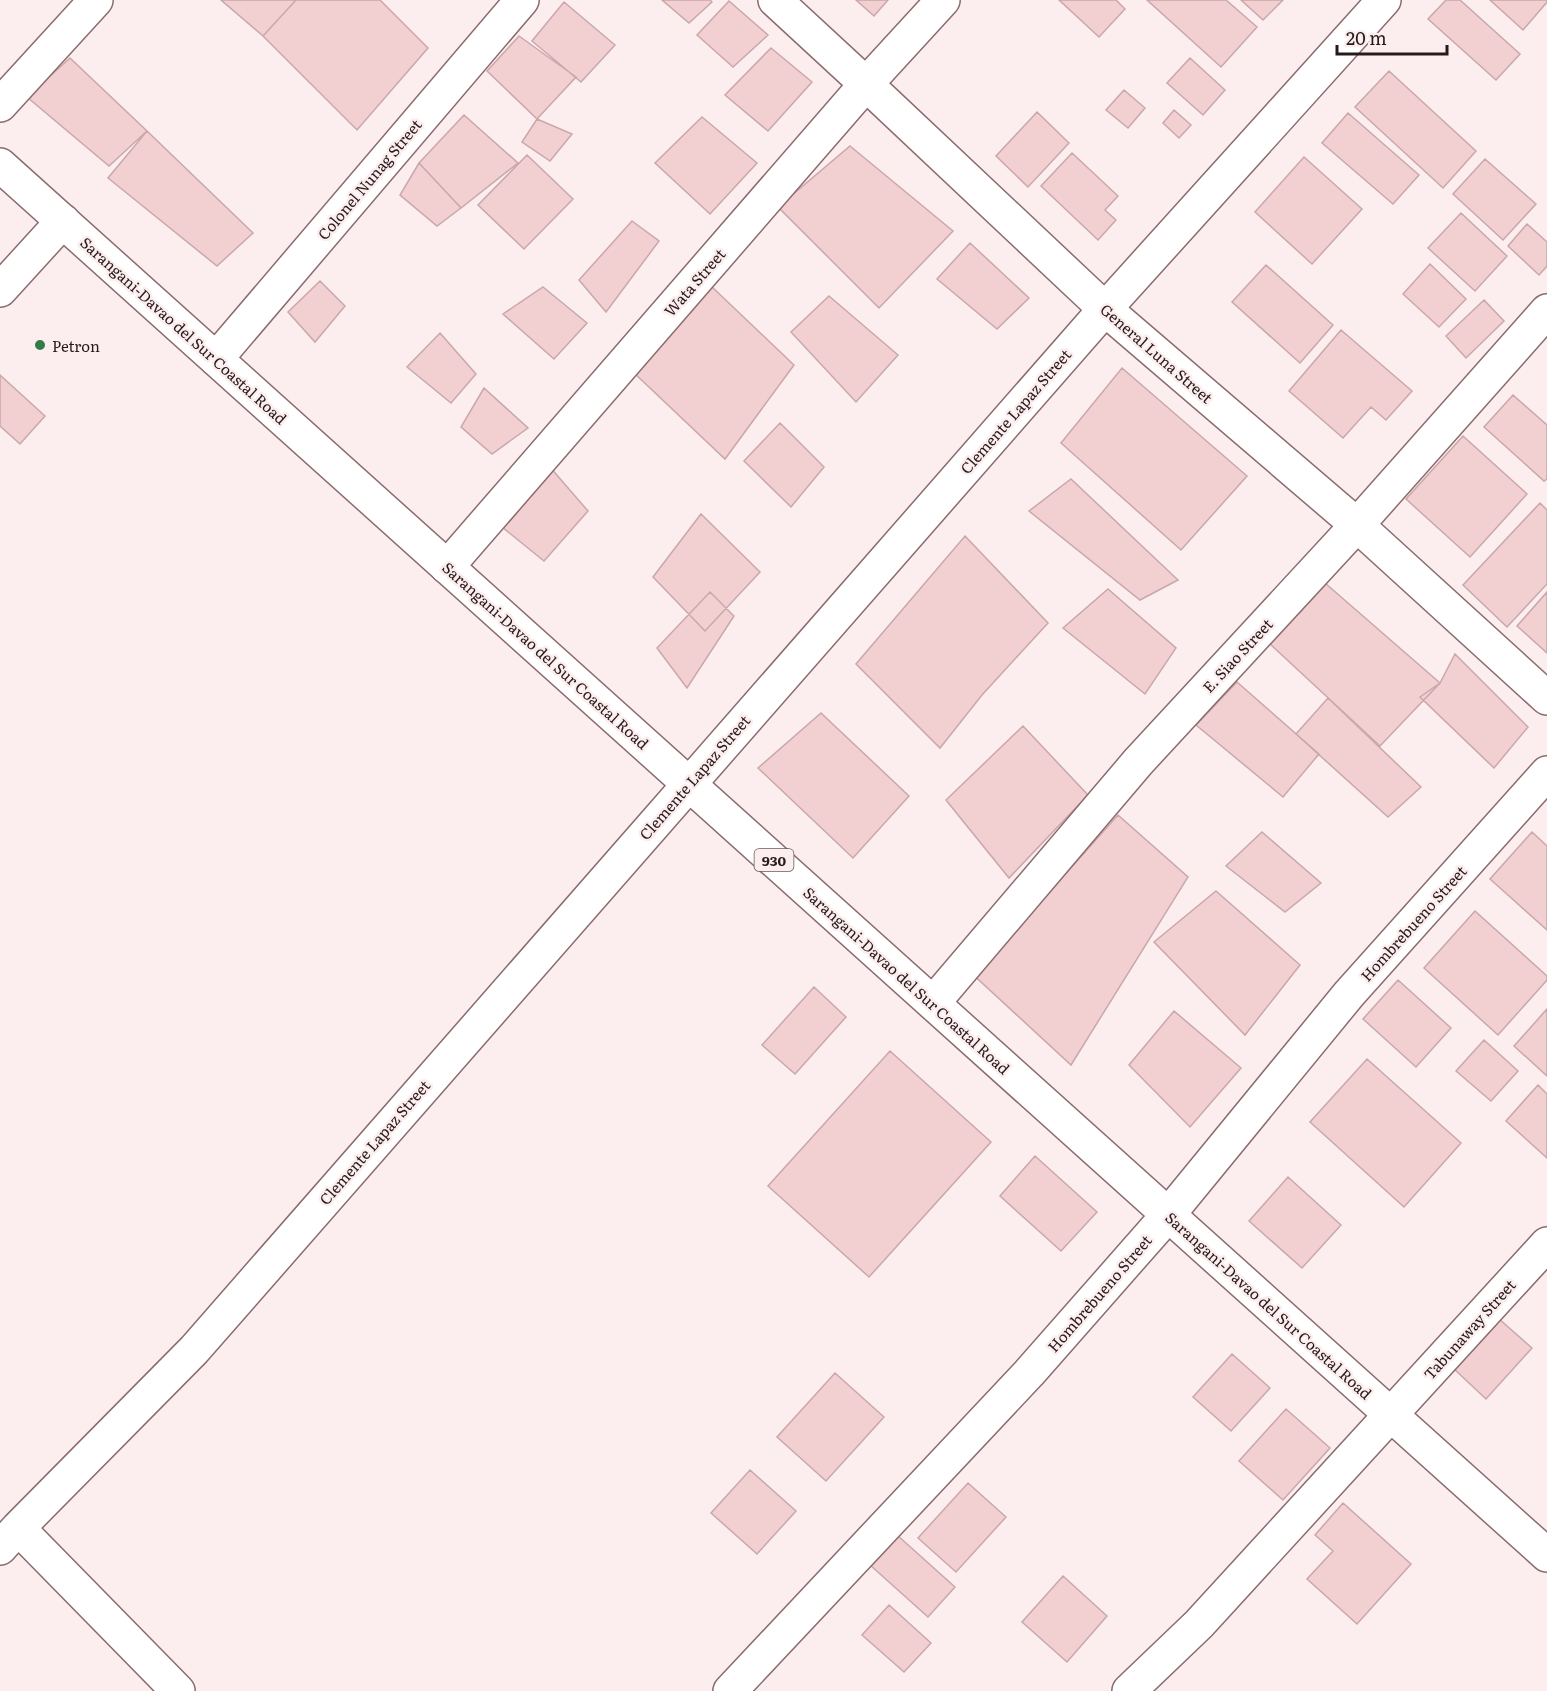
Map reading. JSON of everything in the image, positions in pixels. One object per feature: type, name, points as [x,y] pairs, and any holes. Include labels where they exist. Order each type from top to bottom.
[{"type":"street","points":[[0,105],[96,0]]},
{"type":"street","name":"Colonel Nunag Street","points":[[216,359],[522,0]]},
{"type":"street","name":"General Luna Street","points":[[775,0],[1105,309],[1357,525],[1547,698]]},
{"type":"street","name":"Wata Street","points":[[447,567],[866,84],[943,0]]},
{"type":"street","name":"Clemente Lapaz Street","points":[[9,1538],[194,1350],[1105,309],[1384,0]]},
{"type":"street","name":"Sarangani-Davao del Sur Coastal Road","points":[[0,165],[1547,1555]]},
{"type":"street","points":[[0,290],[63,221]]},
{"type":"street","name":"E. Siao Street","points":[[933,1003],[1138,762],[1357,525],[1547,311]]},
{"type":"street","name":"Hombrebueno Street","points":[[730,1691],[1029,1373],[1168,1215],[1349,994],[1547,773]]},
{"type":"street","name":"Tabunaway Street","points":[[1129,1691],[1198,1624],[1547,1244]]},
{"type":"street","points":[[9,1538],[178,1691]]},
{"type":"building","points":[[221,0],[296,0],[263,36]]},
{"type":"building","points":[[296,0],[380,0],[428,48],[357,130],[263,36]]},
{"type":"building","points":[[662,0],[710,0],[712,2],[689,23]]},
{"type":"building","points":[[856,0],[888,0],[874,16]]},
{"type":"building","points":[[1059,0],[1116,0],[1125,9],[1099,37]]},
{"type":"building","points":[[1147,0],[1226,0],[1257,27],[1221,67]]},
{"type":"building","points":[[1241,0],[1283,0],[1263,20]]},
{"type":"building","points":[[1446,0],[1460,0],[1520,54],[1496,80],[1428,19]]},
{"type":"building","points":[[1490,0],[1547,0],[1547,2],[1523,30]]},
{"type":"building","points":[[729,1],[768,35],[733,67],[697,35]]},
{"type":"building","points":[[564,2],[615,45],[581,82],[532,41]]},
{"type":"building","points":[[519,36],[576,77],[537,119],[487,71]]},
{"type":"building","points":[[771,48],[812,82],[768,131],[725,95]]},
{"type":"building","points":[[70,58],[147,131],[109,166],[27,97]]},
{"type":"building","points":[[1190,58],[1225,90],[1203,115],[1167,83]]},
{"type":"building","points":[[1389,71],[1476,151],[1443,188],[1355,107]]},
{"type":"building","points":[[1124,90],[1145,108],[1128,128],[1106,110]]},
{"type":"building","points":[[1174,110],[1191,125],[1179,138],[1163,123]]},
{"type":"building","points":[[1037,112],[1069,143],[1028,187],[996,156]]},
{"type":"building","points":[[1348,113],[1419,175],[1393,204],[1322,143]]},
{"type":"building","points":[[464,115],[518,163],[461,208],[419,163]]},
{"type":"building","points":[[702,117],[757,163],[710,214],[655,163]]},
{"type":"building","points":[[537,119],[572,134],[550,161],[522,142]]},
{"type":"building","points":[[147,131],[253,233],[217,266],[108,178]]},
{"type":"building","points":[[850,146],[953,231],[879,308],[778,207]]},
{"type":"building","points":[[1072,153],[1118,196],[1105,210],[1116,220],[1098,240],[1041,186]]},
{"type":"building","points":[[527,155],[573,199],[524,249],[478,205]]},
{"type":"building","points":[[1304,157],[1362,209],[1312,264],[1255,212]]},
{"type":"building","points":[[1485,159],[1536,204],[1503,240],[1453,194]]},
{"type":"building","points":[[419,163],[461,208],[437,226],[400,195]]},
{"type":"building","points":[[1461,213],[1507,256],[1475,291],[1428,248]]},
{"type":"building","points":[[632,221],[659,241],[606,312],[579,280]]},
{"type":"building","points":[[1527,224],[1547,242],[1547,266],[1539,275],[1508,246]]},
{"type":"building","points":[[970,243],[1029,298],[997,329],[937,279]]},
{"type":"building","points":[[1430,264],[1466,299],[1439,327],[1403,294]]},
{"type":"building","points":[[1266,265],[1333,325],[1300,363],[1232,302]]},
{"type":"building","points":[[320,281],[345,306],[315,342],[288,312]]},
{"type":"building","points":[[711,286],[794,365],[725,459],[632,371]]},
{"type":"building","points":[[543,287],[587,323],[554,359],[503,314]]},
{"type":"building","points":[[829,296],[898,355],[856,402],[791,332]]},
{"type":"building","points":[[1484,300],[1504,321],[1466,358],[1446,336]]},
{"type":"building","points":[[1341,330],[1412,391],[1386,420],[1371,407],[1343,438],[1289,391]]},
{"type":"building","points":[[440,333],[476,374],[451,403],[407,367]]},
{"type":"building","points":[[1122,368],[1247,476],[1181,550],[1061,443]]},
{"type":"building","points":[[0,375],[45,416],[20,444],[0,426]]},
{"type":"building","points":[[484,388],[528,428],[492,454],[461,427]]},
{"type":"building","points":[[1513,395],[1547,425],[1547,479],[1544,481],[1484,427]]},
{"type":"building","points":[[780,423],[824,467],[791,507],[744,461]]},
{"type":"building","points":[[1463,436],[1527,494],[1470,557],[1406,499]]},
{"type":"building","points":[[549,466],[588,511],[544,561],[502,527]]},
{"type":"building","points":[[1071,479],[1178,580],[1140,600],[1029,511]]},
{"type":"building","points":[[1540,503],[1547,510],[1547,584],[1507,627],[1463,585]]},
{"type":"building","points":[[701,514],[760,572],[705,631],[653,577]]},
{"type":"building","points":[[965,536],[1048,623],[982,695],[940,748],[856,664]]},
{"type":"building","points":[[1325,583],[1440,683],[1380,746],[1269,643]]},
{"type":"building","points":[[1108,589],[1176,648],[1145,694],[1063,628]]},
{"type":"building","points":[[710,592],[734,616],[687,688],[657,648]]},
{"type":"building","points":[[1547,592],[1547,653],[1517,626]]},
{"type":"building","points":[[1455,654],[1528,727],[1494,768],[1420,697],[1440,683]]},
{"type":"building","points":[[1237,682],[1319,754],[1283,797],[1196,725]]},
{"type":"building","points":[[1328,698],[1421,787],[1388,817],[1296,734]]},
{"type":"building","points":[[821,713],[909,796],[853,858],[758,768]]},
{"type":"building","points":[[1023,726],[1088,795],[1009,878],[946,800]]},
{"type":"building","points":[[1118,815],[1188,877],[1071,1065],[968,970],[1052,889]]},
{"type":"building","points":[[1262,832],[1321,883],[1285,912],[1226,866]]},
{"type":"building","points":[[1532,832],[1547,846],[1547,930],[1490,879]]},
{"type":"building","points":[[1216,891],[1300,965],[1245,1035],[1154,942]]},
{"type":"building","points":[[1475,911],[1547,976],[1547,980],[1498,1035],[1424,968]]},
{"type":"building","points":[[1398,980],[1451,1028],[1416,1067],[1363,1019]]},
{"type":"building","points":[[814,987],[846,1017],[795,1074],[762,1045]]},
{"type":"building","points":[[1547,1009],[1547,1076],[1514,1046]]},
{"type":"building","points":[[1174,1011],[1241,1068],[1190,1127],[1129,1065]]},
{"type":"building","points":[[1484,1040],[1518,1071],[1491,1101],[1456,1071]]},
{"type":"building","points":[[890,1051],[991,1142],[869,1277],[768,1186]]},
{"type":"building","points":[[1367,1059],[1461,1143],[1404,1207],[1310,1122]]},
{"type":"building","points":[[1538,1085],[1547,1094],[1547,1158],[1506,1121]]},
{"type":"building","points":[[1035,1156],[1097,1212],[1061,1251],[1000,1196]]},
{"type":"building","points":[[1288,1177],[1341,1225],[1302,1268],[1249,1221]]},
{"type":"building","points":[[1498,1318],[1532,1348],[1486,1399],[1453,1368]]},
{"type":"building","points":[[1232,1354],[1270,1388],[1231,1431],[1193,1397]]},
{"type":"building","points":[[835,1373],[884,1417],[826,1481],[777,1437]]},
{"type":"building","points":[[1286,1409],[1330,1448],[1283,1500],[1239,1461]]},
{"type":"building","points":[[750,1470],[796,1511],[757,1554],[711,1513]]},
{"type":"building","points":[[968,1483],[1006,1517],[956,1572],[918,1538]]},
{"type":"building","points":[[1343,1503],[1411,1564],[1357,1624],[1307,1579],[1333,1551],[1315,1535]]},
{"type":"building","points":[[897,1535],[955,1587],[928,1617],[870,1565]]},
{"type":"building","points":[[1063,1576],[1107,1616],[1067,1662],[1022,1622]]},
{"type":"building","points":[[889,1605],[931,1643],[904,1672],[862,1635]]},
{"type":"place","name":"Petron","points":[[40,345]]}]
